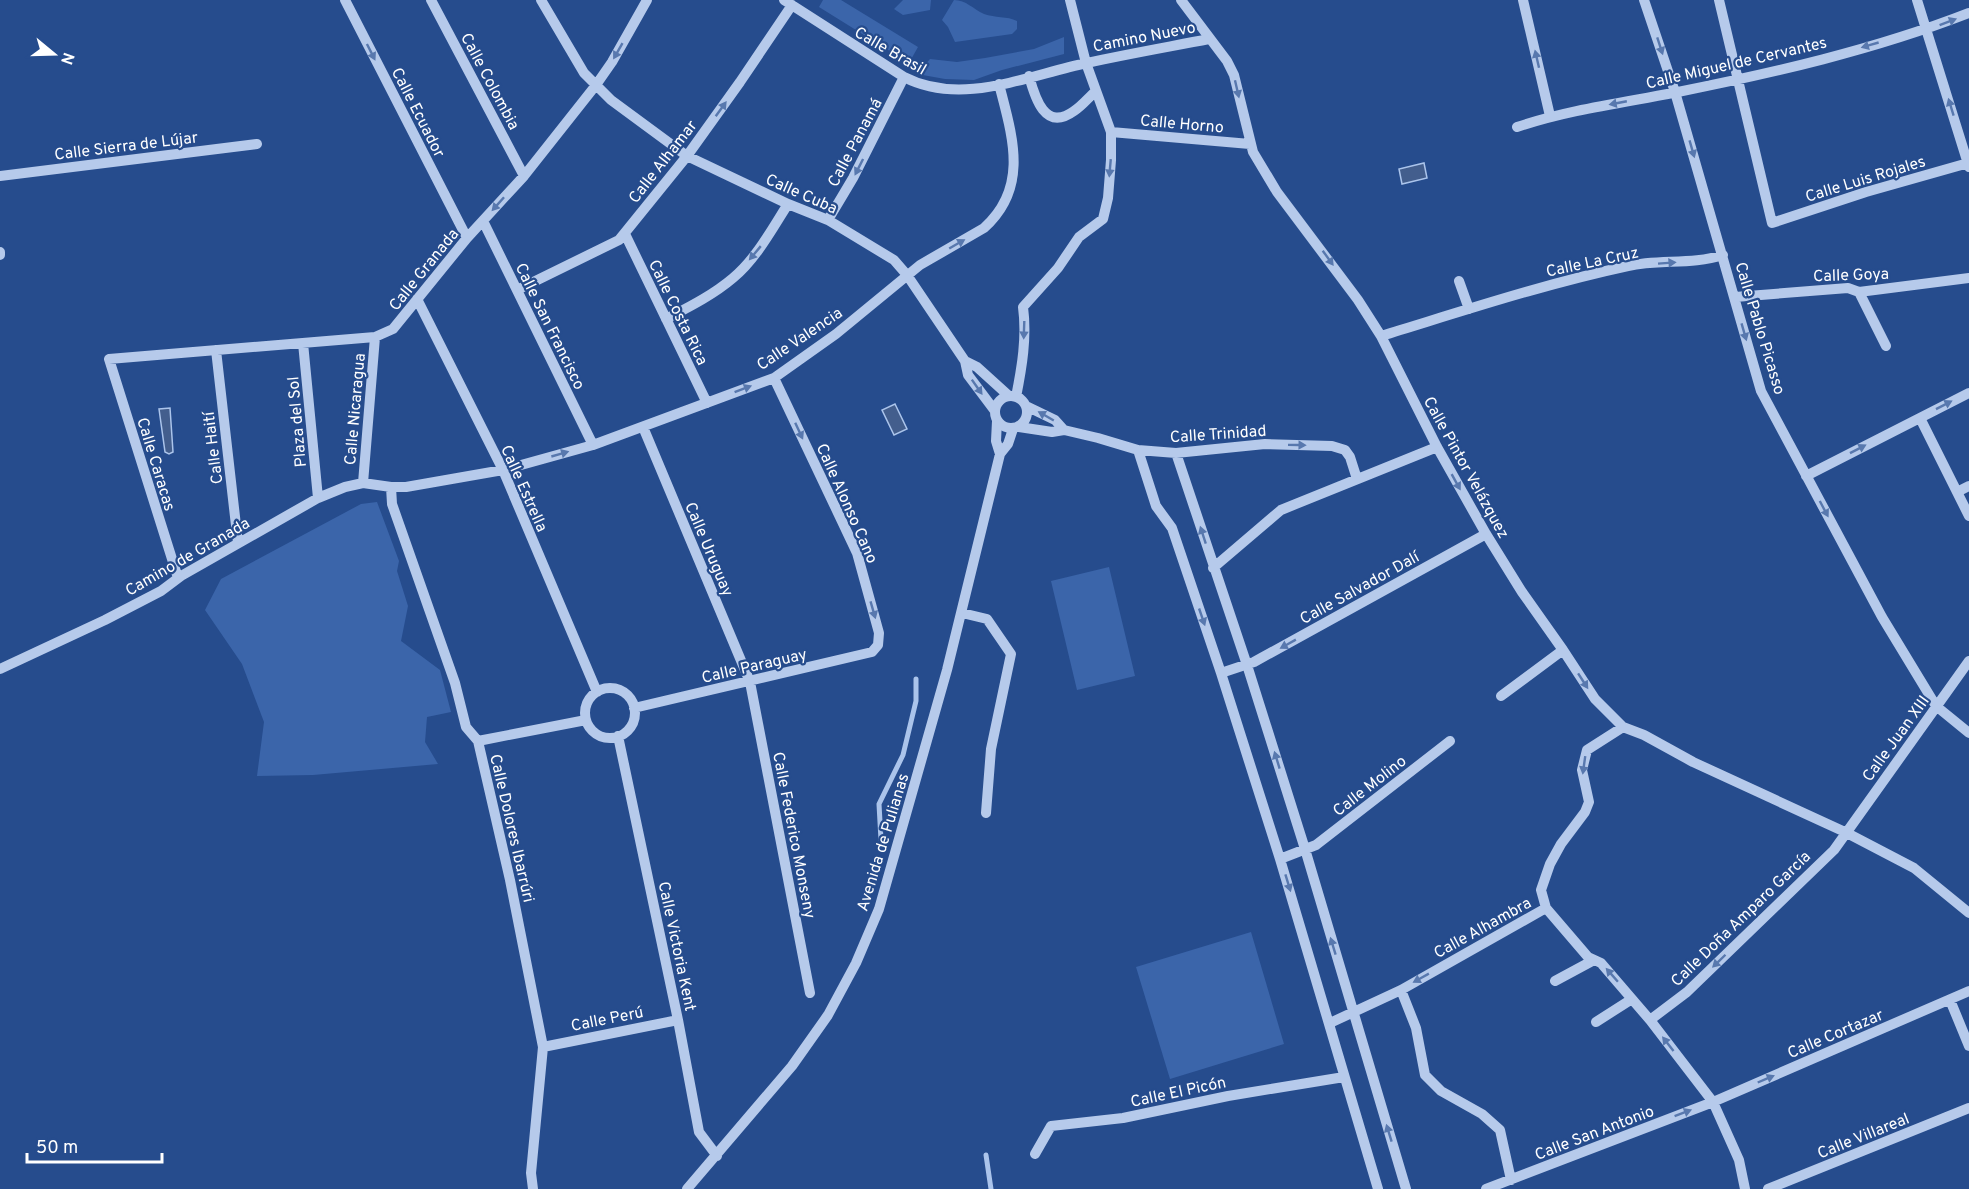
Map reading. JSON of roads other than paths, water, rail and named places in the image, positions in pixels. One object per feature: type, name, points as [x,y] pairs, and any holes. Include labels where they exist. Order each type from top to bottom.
[{"type":"street","name":"Calle Ecuador","points":[[345,0],[467,238]]},
{"type":"street","name":"Calle Colombia","points":[[431,0],[524,176]]},
{"type":"street","name":"Calle Cuba","points":[[541,0],[584,73],[611,100],[687,156],[788,204],[828,220],[894,260],[907,275],[965,361],[968,375],[996,416]]},
{"type":"street","name":"Calle Granada","points":[[109,359],[375,337],[393,329],[467,238],[524,176],[596,85],[612,62],[647,0]]},
{"type":"street","points":[[1012,396],[1022,369],[1025,325],[1023,307],[1058,268],[1079,237],[1103,219],[1108,198],[1111,132],[1095,92],[1070,0]]},
{"type":"street","name":"Calle Pintor Velázquez","points":[[1181,0],[1227,60],[1234,75],[1253,152],[1277,192],[1358,300],[1381,336],[1437,447],[1486,534],[1522,592],[1595,699],[1623,727],[1845,832],[1914,868],[1969,913]]},
{"type":"street","points":[[1523,0],[1550,116]]},
{"type":"street","name":"Calle Pablo Picasso","points":[[1644,0],[1675,93],[1761,391],[1882,616],[1935,706]]},
{"type":"street","points":[[1719,0],[1738,79]]},
{"type":"street","points":[[1917,0],[1968,165]]},
{"type":"street","name":"Calle Brasil","points":[[788,3],[904,77],[922,86],[962,90],[999,84],[1086,63]]},
{"type":"street","name":"Calle Alhamar","points":[[517,290],[619,240],[625,234],[687,156],[740,82],[788,3]]},
{"type":"street","name":"Calle Miguel de Cervantes","points":[[1517,127],[1550,116],[1675,93],[1813,61],[1927,30],[1969,13]]},
{"type":"street","name":"Camino Nuevo","points":[[1086,63],[1209,39]]},
{"type":"street","points":[[1029,76],[1036,102],[1045,113],[1057,117],[1073,112],[1095,92]]},
{"type":"street","name":"Calle Panamá","points":[[828,220],[853,178],[904,77]]},
{"type":"street","name":"Calle Luis Rojales","points":[[1738,79],[1772,223],[1866,192],[1968,165]]},
{"type":"street","name":"Calle Valencia","points":[[392,487],[406,487],[503,470],[593,445],[774,378],[836,334],[920,265],[984,228],[993,220],[1006,201],[1015,164],[1012,135],[999,84]]},
{"type":"street","points":[[1957,129],[1969,126]]},
{"type":"street","name":"Calle Horno","points":[[1111,132],[1250,144]]},
{"type":"street","name":"Calle Sierra de Lújar","points":[[0,176],[257,144]]},
{"type":"street","points":[[666,319],[699,302],[734,278],[761,247],[788,204]]},
{"type":"street","name":"Calle San Francisco","points":[[483,221],[593,445]]},
{"type":"street","name":"Calle Costa Rica","points":[[625,234],[706,403]]},
{"type":"street","name":"Calle La Cruz","points":[[1381,336],[1555,283],[1630,265],[1708,260],[1723,255]]},
{"type":"street","name":"Calle Goya","points":[[1735,297],[1848,288],[1858,292],[1969,278]]},
{"type":"street","points":[[1459,281],[1469,309]]},
{"type":"street","points":[[1858,292],[1886,346]]},
{"type":"street","name":"Calle Estrella","points":[[417,299],[503,470],[597,692]]},
{"type":"street","name":"Calle Nicaragua","points":[[363,483],[375,337]]},
{"type":"street","name":"Plaza del Sol","points":[[303,343],[318,498]]},
{"type":"street","name":"Calle Haití","points":[[216,350],[238,543]]},
{"type":"street","name":"Calle Caracas","points":[[109,359],[178,578]]},
{"type":"street","name":"Calle Cuba","points":[[965,361],[977,367],[1012,396]]},
{"type":"street","name":"Calle Alonso Cano","points":[[774,378],[857,553],[879,633],[878,645]]},
{"type":"street","points":[[1806,476],[1969,393]]},
{"type":"street","points":[[1012,396],[1022,400],[1026,406],[1026,419],[1016,428],[1003,427],[996,416],[1000,400],[1012,396]]},
{"type":"street","name":"Calle Trinidad","points":[[1026,406],[1055,420],[1064,430]]},
{"type":"street","name":"Avenida de Pulianas","points":[[996,416],[996,441],[1000,454]]},
{"type":"street","points":[[1920,418],[1969,516]]},
{"type":"street","name":"Calle Uruguay","points":[[642,427],[750,682]]},
{"type":"street","name":"Avenida de Pulianas","points":[[687,1189],[792,1066],[828,1015],[856,963],[879,909],[918,777],[962,613],[1000,454],[1016,428]]},
{"type":"street","name":"Calle Trinidad","points":[[1016,428],[1052,432],[1064,430],[1138,450],[1176,453],[1265,444],[1332,446],[1345,450],[1350,457],[1357,479]]},
{"type":"street","points":[[1213,568],[1281,510],[1437,447]]},
{"type":"street","points":[[1138,450],[1156,506],[1172,528],[1221,673],[1330,1023],[1378,1189]]},
{"type":"street","points":[[1176,453],[1247,665],[1305,849],[1406,1189]]},
{"type":"street","name":"Camino de Granada","points":[[0,669],[161,591],[178,578],[318,498],[345,487],[363,483],[392,487]]},
{"type":"street","points":[[1957,492],[1969,486]]},
{"type":"street","name":"Calle Dolores Ibarrúri","points":[[392,487],[392,504],[455,683],[466,727],[478,741],[510,880],[543,1047],[531,1173],[533,1189]]},
{"type":"street","name":"Calle Salvador Dalí","points":[[1221,673],[1247,665],[1486,534]]},
{"type":"street","points":[[962,613],[987,619],[1011,654],[991,749],[986,813]]},
{"type":"street","name":"Calle Paraguay","points":[[634,708],[872,652],[878,645]]},
{"type":"street","points":[[1501,696],[1563,650]]},
{"type":"street","name":"Calle Juan XIII","points":[[1845,832],[1969,661]]},
{"type":"street","name":"Calle Federico Monseny","points":[[750,682],[810,993]]},
{"type":"street","points":[[607,689],[617,690],[629,698],[634,708],[634,718],[630,727],[618,736],[606,738],[597,735],[590,729],[586,720],[587,704],[597,692],[607,689]]},
{"type":"street","points":[[1935,706],[1969,733]]},
{"type":"street","points":[[478,741],[586,720]]},
{"type":"street","name":"Calle Alhambra","points":[[1330,1023],[1401,990],[1546,908],[1541,890],[1550,864],[1561,844],[1585,812],[1589,802],[1582,771],[1587,750],[1623,727]]},
{"type":"street","name":"Calle Victoria Kent","points":[[618,736],[678,1020],[699,1132],[717,1156]]},
{"type":"street","name":"Calle Molino","points":[[1280,859],[1316,845],[1450,741]]},
{"type":"street","name":"Calle Doña Amparo García","points":[[1650,1020],[1687,992],[1834,850],[1845,832]]},
{"type":"street","points":[[1546,908],[1588,957],[1601,963],[1632,999],[1713,1102],[1739,1160],[1745,1189]]},
{"type":"street","points":[[1555,981],[1594,960]]},
{"type":"street","points":[[1401,990],[1416,1028],[1425,1076],[1442,1091],[1482,1114],[1500,1130],[1511,1180]]},
{"type":"street","name":"Calle Cortazar","points":[[1713,1102],[1969,991]]},
{"type":"street","points":[[1596,1022],[1632,999]]},
{"type":"street","points":[[1950,1000],[1969,1046]]},
{"type":"street","name":"Calle Perú","points":[[543,1047],[678,1020]]},
{"type":"street","name":"Calle El Picón","points":[[1035,1154],[1051,1126],[1123,1118],[1228,1096],[1344,1077]]},
{"type":"street","name":"Calle San Antonio","points":[[1486,1189],[1713,1102]]},
{"type":"street","name":"Calle Villareal","points":[[1768,1189],[1969,1108]]},
{"type":"waterway","points":[[881,840],[879,804],[903,755],[916,701],[916,679]]},
{"type":"waterway","points":[[986,1155],[991,1189]]}]
